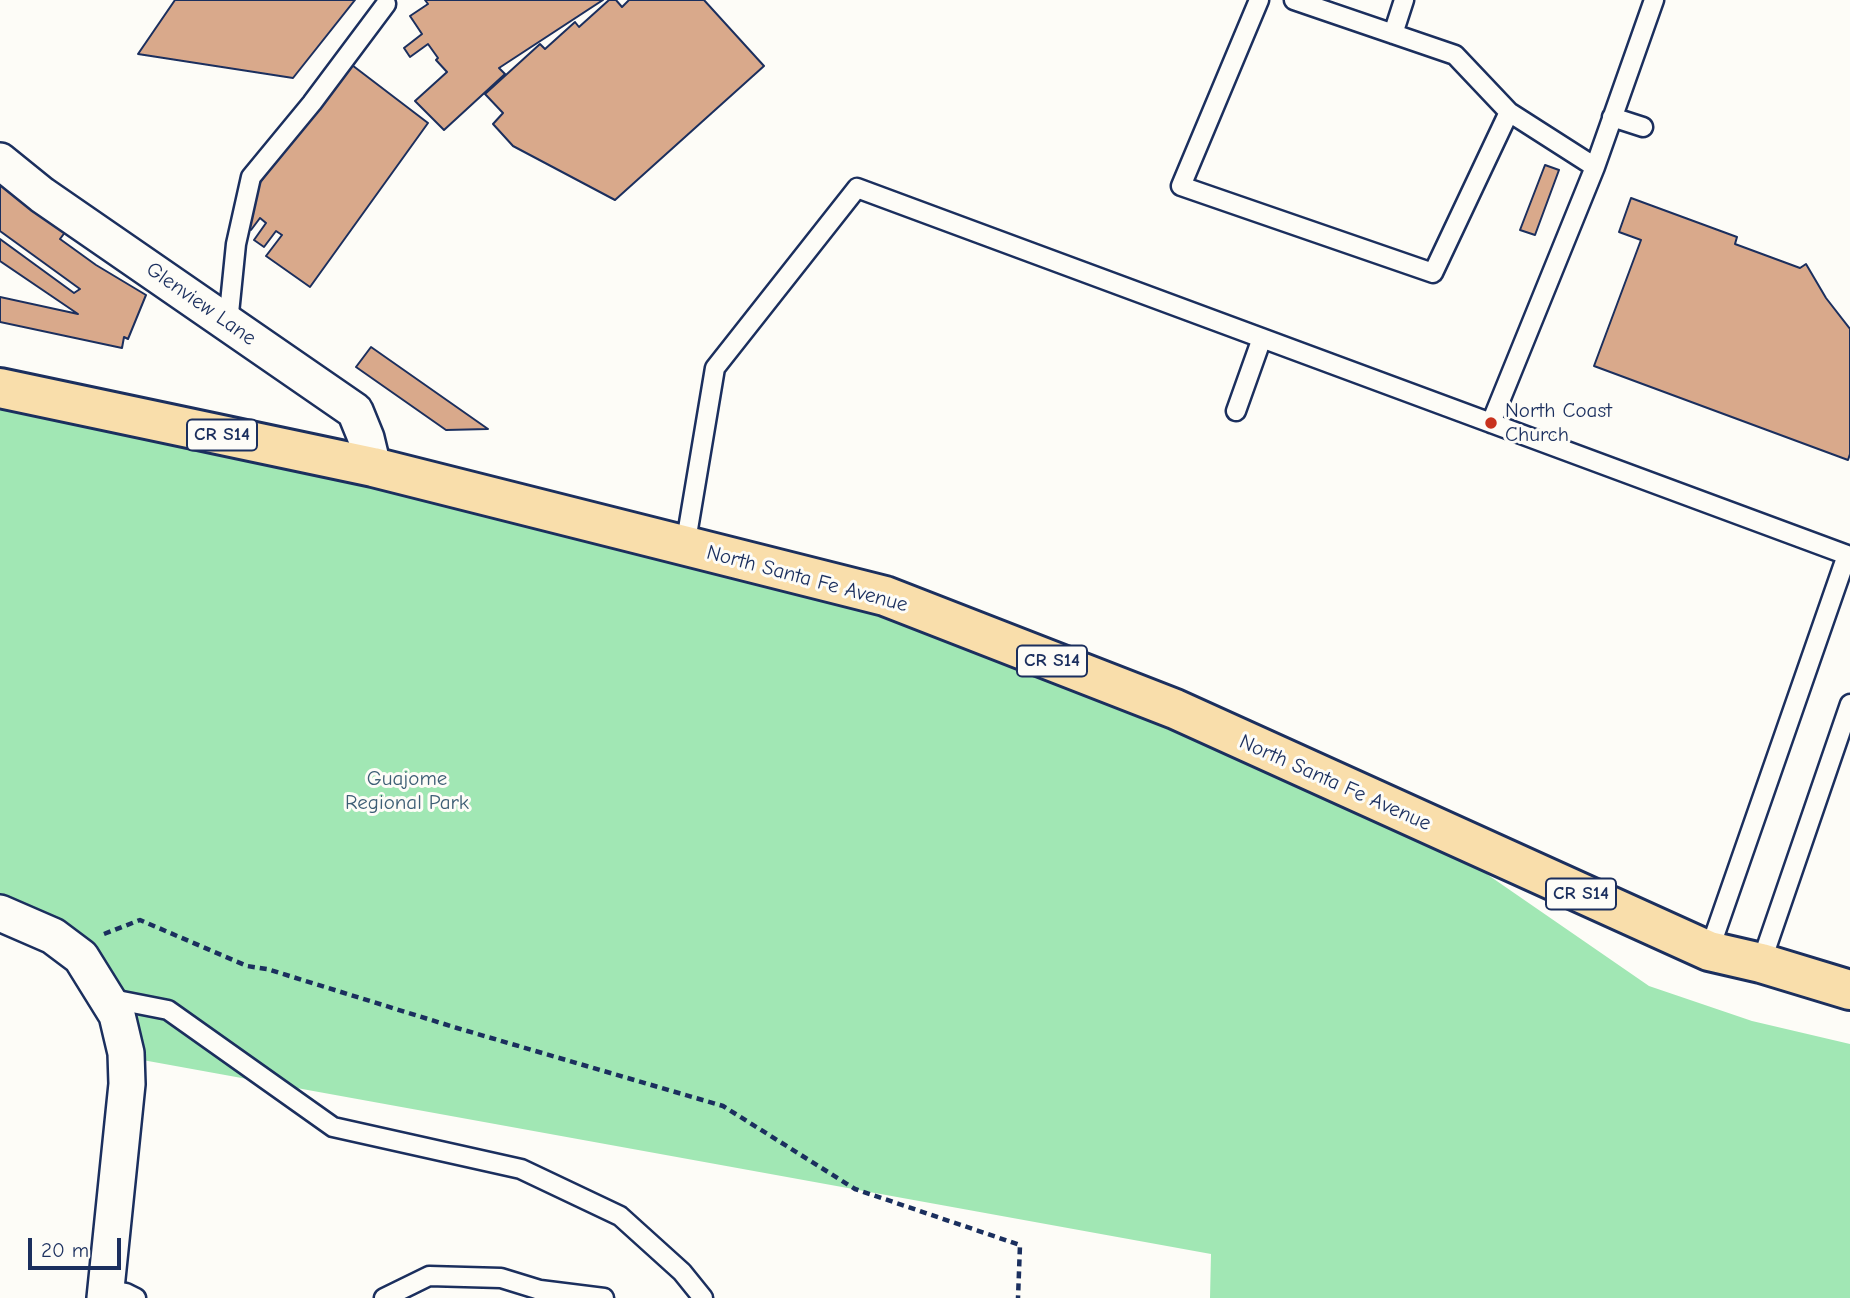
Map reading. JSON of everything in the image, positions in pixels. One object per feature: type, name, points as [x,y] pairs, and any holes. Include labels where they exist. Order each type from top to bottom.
[{"type":"main road","name":"North Santa Fe Avenue","points":[[0,388],[373,467],[885,596],[1175,709],[1238,740],[1709,951],[1850,989]]},
{"type":"street","name":"Glenview Lane","points":[[0,161],[42,195],[355,411],[366,438],[373,467]]},
{"type":"street","points":[[0,913],[53,936],[81,957],[117,1015],[126,1053],[127,1084],[116,1295]]},
{"type":"lane","points":[[1259,0],[1181,186],[1433,273],[1509,112]]},
{"type":"lane","points":[[1294,0],[1455,55],[1509,112],[1595,167]]},
{"type":"lane","points":[[1393,34],[1404,0]]},
{"type":"lane","points":[[1491,423],[1595,167],[1654,0]]},
{"type":"lane","points":[[228,323],[236,244],[251,177],[312,103],[386,4]]},
{"type":"lane","points":[[1612,117],[1643,127]]},
{"type":"lane","points":[[685,547],[715,368],[857,188],[1848,555],[1709,951]]},
{"type":"lane","points":[[1236,411],[1262,338]]},
{"type":"lane","points":[[1761,963],[1850,704]]},
{"type":"lane","points":[[107,998],[167,1010],[333,1128],[521,1169],[620,1216],[682,1272],[703,1298]]},
{"type":"lane","points":[[384,1298],[429,1276],[501,1278],[543,1294],[604,1298]]},
{"type":"path","points":[[69,947],[140,920],[247,966],[267,969],[723,1106],[855,1189],[1020,1245],[1018,1298]]},
{"type":"green space","name":"Guajome Regional Park","points":[[0,387],[797,571],[1404,817],[1649,986],[1752,1021],[1850,1044],[1850,1298],[1210,1298],[1211,1254],[126,1057],[112,1002],[0,911]]},
{"type":"building","points":[[175,0],[355,0],[293,78],[138,54]]},
{"type":"building","points":[[425,0],[603,0],[499,68],[505,74],[444,130],[415,101],[447,72],[436,60],[438,58],[428,44],[410,57],[404,48],[422,34],[410,16],[428,4]]},
{"type":"building","points":[[609,0],[616,0],[622,7],[629,0],[704,0],[764,66],[615,200],[513,146],[493,124],[503,113],[485,94],[540,44],[545,49],[575,22],[579,27]]},
{"type":"building","points":[[348,62],[428,123],[310,287],[266,256],[282,235],[276,231],[264,247],[254,240],[266,223],[260,218],[251,230],[241,224],[243,206]]},
{"type":"building","points":[[1545,165],[1559,170],[1535,235],[1520,230]]},
{"type":"building","points":[[0,183],[66,231],[60,239],[96,265],[146,295],[128,339],[124,337],[122,348],[0,322],[0,297],[78,314],[0,261],[0,239],[74,293],[80,289],[0,231]]},
{"type":"building","points":[[1631,198],[1737,237],[1735,244],[1800,268],[1806,264],[1826,298],[1850,329],[1848,460],[1594,366],[1641,240],[1619,232]]},
{"type":"building","points":[[371,347],[488,429],[446,430],[356,367]]},
{"type":"place","name":"North Coast Church","points":[[1491,423]]}]
